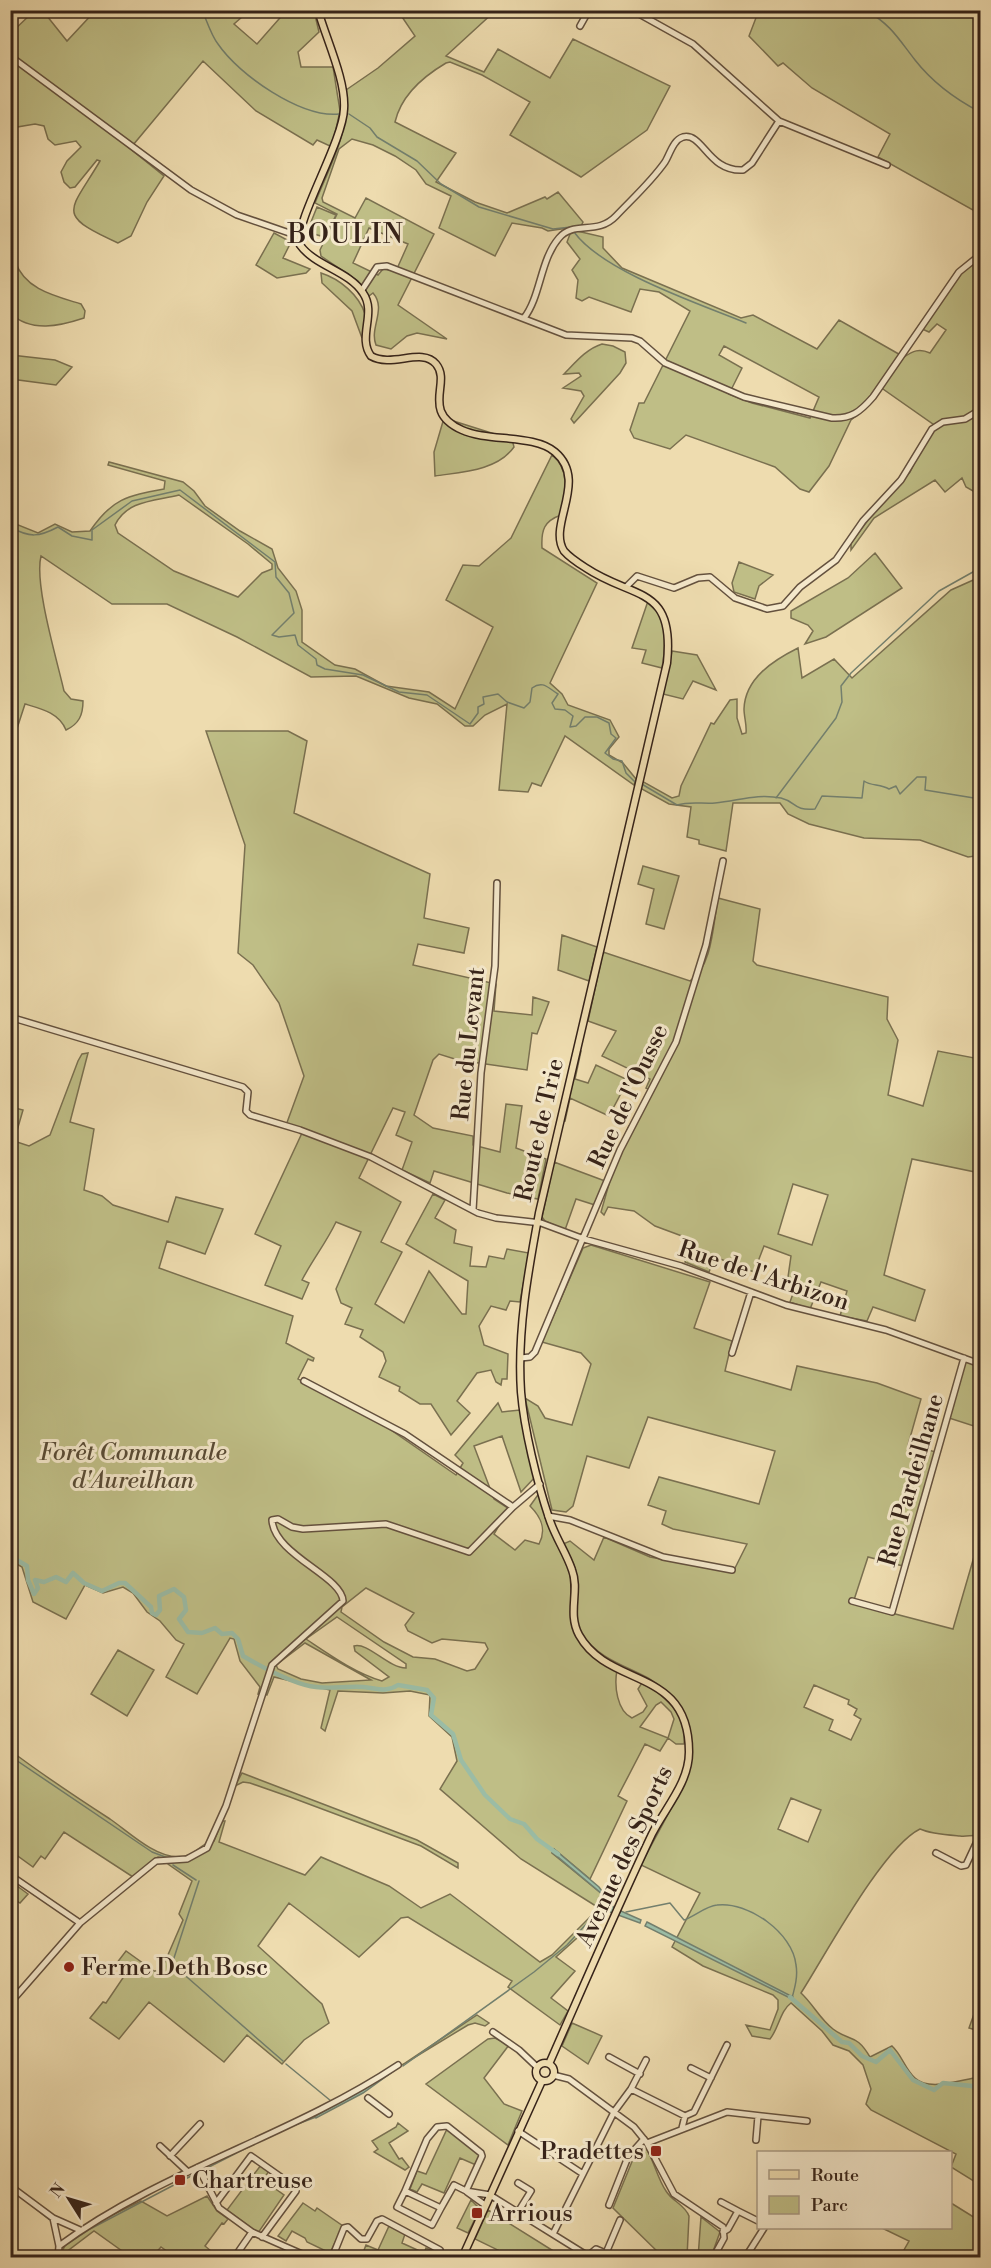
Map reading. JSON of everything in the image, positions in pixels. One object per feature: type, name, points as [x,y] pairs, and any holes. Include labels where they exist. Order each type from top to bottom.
[{"type":"main road","points":[[318,10],[341,84],[344,116],[329,162],[298,236],[302,248],[362,290]]},
{"type":"main road","name":"Route de Trie","points":[[362,290],[368,304],[365,341],[371,356],[387,362],[415,357],[429,358],[440,372],[438,404],[451,423],[471,434],[536,444],[555,452],[561,459],[569,490],[559,533],[565,552],[601,578],[640,592],[658,607],[664,619],[669,644],[537,1222],[525,1289],[521,1358],[523,1407],[548,1516]]},
{"type":"main road","name":"Avenue des Sports","points":[[548,1516],[554,1534],[573,1572],[573,1618],[584,1642],[609,1664],[650,1682],[662,1691],[678,1709],[687,1734],[689,1756],[682,1781],[654,1830],[549,2064]]},
{"type":"main road","points":[[549,2064],[553,2075],[549,2080],[542,2080],[536,2075],[537,2067],[549,2064]]},
{"type":"main road","points":[[462,2258],[542,2080]]},
{"type":"street","points":[[580,26],[589,10]]},
{"type":"street","points":[[632,10],[693,44],[716,62],[779,121],[887,165]]},
{"type":"street","points":[[10,56],[191,190],[237,215],[298,236]]},
{"type":"street","points":[[524,318],[559,238],[573,229],[591,229],[609,224],[661,167],[678,139],[694,138],[722,167],[732,171],[743,170],[752,163],[779,121]]},
{"type":"street","points":[[362,290],[372,273],[382,265],[566,335],[632,338],[640,341],[665,363],[744,397],[832,418],[845,418],[862,410],[873,397],[959,272],[981,255]]},
{"type":"street","points":[[627,586],[637,576],[674,588],[698,578],[710,578],[735,598],[767,609],[783,606],[800,587],[836,560],[863,521],[901,480],[932,429],[943,422],[965,419],[981,410]]},
{"type":"street","name":"Rue de l'Ousse","points":[[521,1358],[530,1357],[535,1352],[620,1150],[676,1042],[705,945],[723,861]]},
{"type":"street","name":"Rue du Levant","points":[[473,1210],[480,1081],[495,966],[497,883]]},
{"type":"street","name":"Rue de l'Arbizon","points":[[10,1017],[243,1087],[248,1092],[246,1111],[250,1115],[300,1130],[371,1157],[473,1210],[500,1220],[537,1222],[584,1239],[681,1266],[821,1315],[886,1330],[981,1364]]},
{"type":"street","points":[[732,1353],[751,1292]]},
{"type":"street","name":"Rue Pardeilhane","points":[[852,1601],[892,1612],[964,1358]]},
{"type":"street","points":[[304,1381],[405,1434],[513,1507]]},
{"type":"street","points":[[11,2001],[80,1923],[156,1861],[187,1859],[207,1848],[226,1806],[270,1669],[343,1601],[340,1591],[293,1553],[277,1535],[272,1521],[278,1519],[292,1527],[303,1529],[386,1524],[469,1552],[513,1507],[540,1484]]},
{"type":"street","points":[[548,1516],[560,1516],[663,1557],[732,1570]]},
{"type":"street","points":[[936,1853],[961,1866],[966,1865],[981,1835]]},
{"type":"street","points":[[10,1875],[80,1923]]},
{"type":"street","points":[[493,2032],[519,2050],[537,2067]]},
{"type":"street","points":[[685,2116],[694,2112],[727,2045]]},
{"type":"street","points":[[609,2057],[640,2074]]},
{"type":"street","points":[[553,2234],[614,2112],[631,2089],[646,2060]]},
{"type":"street","points":[[59,2246],[80,2230],[188,2172],[330,2105],[398,2065]]},
{"type":"street","points":[[691,2068],[711,2078]]},
{"type":"street","points":[[553,2075],[569,2079],[634,2127],[646,2141],[668,2187],[723,2232]]},
{"type":"street","points":[[631,2089],[685,2116]]},
{"type":"street","points":[[368,2098],[389,2114]]},
{"type":"street","points":[[694,2112],[703,2121]]},
{"type":"street","points":[[609,2205],[628,2157],[646,2141],[728,2112],[807,2121]]},
{"type":"street","points":[[682,2128],[685,2116]]},
{"type":"street","points":[[756,2140],[758,2116]]},
{"type":"street","points":[[170,2156],[200,2124]]},
{"type":"street","points":[[466,2191],[482,2156],[481,2153],[447,2126],[436,2127],[427,2139],[397,2207],[432,2225],[454,2185],[485,2205]]},
{"type":"street","points":[[518,2131],[583,2174]]},
{"type":"street","points":[[160,2146],[188,2172]]},
{"type":"street","points":[[216,2203],[250,2156],[295,2187],[296,2192],[262,2237]]},
{"type":"street","points":[[198,2168],[219,2208],[252,2232],[310,2258]]},
{"type":"street","points":[[518,2183],[531,2191],[518,2212]]},
{"type":"street","points":[[10,2186],[53,2218],[80,2230]]},
{"type":"street","points":[[405,2191],[441,2208]]},
{"type":"street","points":[[466,2191],[490,2195],[588,2256],[596,2249],[617,2258]]},
{"type":"street","points":[[721,2202],[757,2220]]},
{"type":"street","points":[[713,2258],[723,2232],[738,2211]]},
{"type":"street","points":[[53,2218],[59,2246],[58,2257]]},
{"type":"street","points":[[332,2258],[344,2228],[348,2227],[361,2239],[367,2239],[377,2221],[382,2219],[440,2250],[436,2258]]},
{"type":"street","points":[[606,2253],[620,2220]]},
{"type":"street","points":[[745,2258],[763,2229]]},
{"type":"street","points":[[234,2258],[252,2232]]},
{"type":"green space","points":[[759,10],[980,11],[980,214],[878,157],[890,134],[812,88],[783,63],[778,66],[749,36]]},
{"type":"green space","points":[[34,11],[43,11],[67,41],[95,11],[241,11],[243,16],[234,24],[257,44],[286,11],[314,11],[319,32],[298,52],[301,67],[333,67],[340,111],[332,147],[317,140],[313,145],[256,111],[203,61],[133,145],[118,139],[164,176],[147,202],[131,236],[118,243],[84,225],[76,218],[74,210],[81,191],[100,161],[97,160],[75,187],[70,188],[64,182],[61,172],[67,161],[81,147],[76,141],[55,145],[48,139],[44,126],[35,124],[11,128],[11,33]]},
{"type":"green space","points":[[398,11],[495,11],[446,56],[484,72],[498,49],[550,78],[573,39],[670,86],[647,130],[581,177],[510,135],[530,102],[482,75],[450,62],[438,68],[414,88],[402,104],[395,122],[456,153],[436,182],[475,202],[507,213],[545,197],[547,199],[558,192],[583,222],[581,226],[548,231],[512,223],[495,256],[439,228],[451,196],[426,184],[416,170],[373,145],[352,139],[339,149],[322,198],[323,202],[355,218],[366,198],[434,234],[398,305],[447,339],[417,333],[407,336],[391,349],[376,345],[374,339],[378,305],[373,293],[369,296],[358,281],[321,256],[320,250],[337,214],[315,203],[342,134],[347,105],[346,90],[378,68],[415,36]],"holes":[[[369,228],[408,244],[396,271],[383,269],[378,275],[353,263]]]},
{"type":"green space","points":[[317,207],[336,215],[329,229],[325,228],[321,236],[307,232]]},
{"type":"green space","points":[[577,231],[603,237],[603,248],[622,268],[741,318],[753,315],[817,349],[839,320],[904,357],[916,351],[930,353],[946,330],[937,324],[929,332],[922,329],[960,274],[980,251],[980,495],[966,487],[962,478],[945,492],[935,480],[874,518],[851,550],[851,543],[871,516],[910,472],[922,447],[937,427],[880,387],[860,413],[851,420],[829,466],[809,492],[800,489],[775,467],[686,435],[670,449],[634,438],[630,430],[639,403],[644,403],[690,311],[659,292],[640,289],[631,312],[589,297],[582,301],[576,298],[578,280],[572,270],[580,259],[567,242],[570,234]],"holes":[[[724,346],[819,397],[810,418],[752,403],[729,394],[742,368],[719,355]]]},
{"type":"green space","points":[[274,233],[291,242],[283,258],[310,269],[306,273],[277,278],[256,265]]},
{"type":"green space","points":[[10,243],[15,261],[26,279],[42,290],[81,304],[85,311],[84,318],[46,326],[27,323],[10,313]]},
{"type":"green space","points":[[321,273],[342,284],[358,300],[365,317],[362,338],[352,311],[322,283]]},
{"type":"green space","points":[[602,344],[625,352],[626,363],[620,373],[574,423],[571,419],[584,396],[581,391],[563,388],[581,376],[579,373],[564,374],[586,353]]},
{"type":"green space","points":[[11,355],[55,360],[72,367],[56,385],[11,379]]},
{"type":"green space","points":[[444,418],[504,437],[513,443],[514,447],[507,455],[488,466],[435,476],[434,452]]},
{"type":"green space","points":[[552,455],[562,468],[565,491],[561,515],[547,523],[542,536],[542,548],[597,583],[550,683],[562,694],[568,705],[610,720],[619,737],[609,749],[609,755],[623,763],[636,779],[634,785],[565,736],[541,786],[532,783],[528,792],[499,790],[507,704],[485,715],[473,726],[465,726],[437,704],[409,698],[356,676],[311,677],[237,637],[167,604],[112,604],[41,556],[43,603],[64,691],[71,699],[83,701],[82,711],[77,722],[66,730],[59,719],[44,710],[25,704],[11,747],[11,522],[38,533],[55,524],[72,532],[90,531],[113,505],[130,497],[164,489],[165,481],[108,465],[109,462],[183,482],[194,491],[205,506],[240,531],[272,549],[278,568],[296,591],[302,610],[302,642],[335,665],[355,669],[386,686],[429,692],[455,709],[493,627],[446,600],[463,565],[479,566],[511,538]],"holes":[[[179,495],[272,564],[272,569],[262,573],[238,597],[174,571],[118,533],[115,525],[120,517],[134,506]]]},
{"type":"green space","points":[[875,553],[902,588],[826,637],[805,644],[813,631],[808,625],[791,618],[791,611],[848,578]]},
{"type":"green space","points":[[739,562],[773,575],[759,586],[755,599],[734,592],[732,583]]},
{"type":"green space","points":[[980,577],[980,870],[974,869],[975,856],[968,857],[920,840],[864,838],[809,824],[788,814],[780,803],[733,803],[726,851],[699,844],[699,840],[687,837],[691,807],[669,804],[640,788],[642,781],[672,798],[679,796],[681,786],[711,723],[714,724],[730,700],[737,699],[737,718],[742,734],[746,733],[744,709],[749,688],[762,671],[780,658],[798,648],[802,678],[834,659],[852,678],[951,590]]},
{"type":"green space","points":[[648,601],[655,607],[664,632],[662,668],[642,663],[646,650],[632,648]]},
{"type":"green space","points":[[672,651],[697,655],[716,690],[693,681],[683,699],[663,694]]},
{"type":"green space","points":[[206,731],[288,731],[307,741],[294,813],[430,874],[424,918],[469,928],[464,953],[418,944],[413,965],[496,984],[494,1011],[532,1015],[533,997],[549,1002],[537,1034],[532,1033],[527,1070],[458,1060],[439,1054],[433,1060],[414,1115],[433,1128],[473,1136],[473,1145],[500,1152],[506,1104],[522,1106],[516,1148],[546,1159],[538,1199],[507,1193],[434,1171],[430,1183],[402,1170],[412,1142],[396,1135],[405,1112],[393,1108],[359,1178],[401,1202],[381,1242],[402,1252],[375,1304],[404,1323],[429,1271],[462,1314],[466,1314],[468,1281],[406,1244],[433,1194],[445,1200],[435,1218],[456,1230],[454,1243],[472,1247],[470,1266],[486,1267],[489,1256],[504,1259],[507,1249],[529,1253],[520,1302],[510,1301],[506,1310],[491,1306],[479,1326],[484,1345],[508,1354],[507,1379],[502,1379],[501,1385],[496,1382],[491,1370],[477,1373],[457,1401],[470,1413],[451,1435],[431,1404],[420,1404],[399,1391],[400,1387],[379,1377],[386,1361],[383,1352],[360,1337],[363,1330],[345,1324],[352,1308],[341,1303],[336,1289],[361,1232],[336,1222],[302,1280],[309,1283],[302,1299],[265,1285],[281,1246],[255,1234],[302,1133],[285,1128],[304,1076],[279,1003],[253,965],[238,953],[245,845]]},
{"type":"green space","points":[[643,866],[679,876],[664,929],[646,924],[654,889],[638,884]]},
{"type":"green space","points":[[718,898],[760,909],[753,961],[757,965],[888,997],[887,1019],[898,1040],[888,1095],[923,1106],[938,1051],[980,1059],[980,1173],[912,1159],[884,1275],[925,1290],[915,1321],[873,1307],[867,1321],[840,1316],[847,1291],[821,1282],[810,1309],[790,1302],[795,1288],[787,1284],[791,1256],[764,1246],[754,1272],[715,1257],[709,1272],[685,1262],[690,1239],[655,1226],[634,1211],[608,1207],[604,1215],[601,1212],[620,1145],[629,1126],[633,1128],[653,1091],[646,1088],[650,1079],[602,1056],[616,1031],[588,1021],[603,952],[690,981],[698,974],[708,955]],"holes":[[[793,1184],[828,1195],[812,1245],[778,1234]]]},
{"type":"green space","points":[[562,935],[597,947],[589,981],[558,970]]},
{"type":"green space","points":[[578,1050],[581,1051],[575,1079],[588,1083],[596,1065],[628,1080],[609,1116],[570,1098],[565,1121],[562,1120]]},
{"type":"green space","name":"Forêt Communale d'Aureilhan","points":[[88,1053],[70,1122],[94,1129],[84,1190],[102,1196],[113,1205],[168,1222],[176,1197],[223,1209],[205,1254],[167,1241],[159,1268],[293,1316],[286,1343],[314,1358],[313,1361],[308,1359],[298,1379],[375,1419],[456,1475],[463,1463],[455,1455],[498,1403],[502,1412],[520,1410],[536,1476],[521,1492],[502,1436],[474,1446],[494,1499],[509,1509],[494,1534],[515,1550],[525,1540],[539,1544],[543,1528],[537,1514],[530,1506],[540,1492],[549,1527],[571,1574],[573,1627],[579,1640],[617,1670],[618,1697],[627,1715],[632,1718],[643,1712],[647,1706],[638,1689],[643,1681],[673,1707],[682,1723],[684,1744],[676,1744],[668,1738],[660,1751],[645,1744],[618,1796],[627,1801],[590,1879],[554,1849],[552,1853],[602,1894],[607,1911],[556,1957],[575,1971],[551,1998],[568,2011],[560,2025],[508,1987],[512,1981],[408,1917],[401,1918],[359,1957],[289,1903],[258,1946],[322,2004],[329,2023],[304,2040],[282,2064],[247,2035],[224,2062],[149,2002],[119,2039],[90,2018],[103,2002],[106,2003],[127,1972],[116,1964],[126,1951],[154,1971],[161,1971],[183,1920],[179,1914],[192,1881],[168,1864],[167,1859],[158,1857],[133,1877],[64,1832],[45,1859],[41,1856],[33,1867],[11,1851],[11,1751],[142,1843],[169,1856],[189,1855],[214,1841],[222,1821],[225,1821],[219,1842],[305,1875],[321,1857],[389,1886],[421,1908],[450,1894],[540,1962],[552,1955],[599,1908],[521,1859],[440,1789],[457,1761],[452,1737],[429,1716],[430,1695],[410,1691],[383,1693],[338,1691],[325,1731],[321,1728],[330,1690],[274,1677],[267,1695],[258,1694],[260,1687],[240,1661],[234,1639],[230,1638],[197,1694],[166,1677],[184,1644],[176,1640],[160,1621],[147,1612],[133,1593],[123,1587],[103,1593],[85,1585],[66,1619],[33,1602],[22,1567],[10,1560],[11,1107],[23,1110],[14,1141],[29,1146],[50,1135],[82,1054]],"holes":[[[366,1588],[414,1613],[405,1625],[408,1631],[432,1643],[442,1639],[485,1643],[488,1649],[475,1669],[467,1671],[435,1659],[413,1657],[384,1642],[341,1612],[342,1607]],[[337,1617],[406,1664],[406,1668],[392,1664],[366,1648],[354,1646],[355,1651],[389,1677],[382,1681],[352,1668],[306,1639]],[[305,1643],[371,1680],[322,1683],[301,1679],[278,1669],[276,1665]],[[661,1702],[671,1712],[674,1719],[668,1738],[640,1727],[656,1705]]]},
{"type":"green space","points":[[554,1162],[605,1181],[595,1205],[576,1199],[565,1230],[545,1221],[542,1217]]},
{"type":"green space","points":[[591,1245],[710,1282],[694,1328],[732,1341],[725,1371],[791,1390],[797,1366],[877,1383],[921,1399],[908,1445],[936,1452],[907,1567],[868,1557],[853,1603],[953,1629],[980,1536],[980,1836],[945,1835],[920,1829],[905,1840],[889,1857],[856,1903],[801,1993],[828,2025],[861,2044],[870,2057],[892,2046],[915,2078],[921,2082],[937,2084],[980,2077],[980,2185],[952,2168],[956,2154],[952,2151],[871,2110],[866,2104],[871,2089],[863,2065],[849,2051],[833,2045],[822,2031],[791,2003],[784,2010],[770,2039],[752,2036],[746,2025],[770,2030],[778,2009],[778,2000],[773,1995],[703,1966],[672,1947],[700,1893],[641,1865],[679,1791],[688,1767],[691,1743],[687,1720],[673,1698],[648,1678],[605,1656],[583,1636],[576,1615],[576,1574],[563,1544],[570,1541],[594,1560],[604,1537],[650,1557],[733,1572],[747,1544],[673,1529],[662,1524],[666,1511],[648,1505],[659,1477],[759,1504],[775,1451],[648,1417],[629,1468],[587,1456],[573,1506],[566,1512],[552,1510],[525,1398],[538,1406],[545,1418],[572,1425],[591,1364],[581,1353],[542,1342],[583,1248]],"holes":[[[814,1685],[849,1700],[848,1704],[857,1709],[854,1715],[861,1719],[851,1740],[829,1730],[833,1720],[804,1707]],[[791,1798],[821,1810],[808,1842],[778,1829]]]},
{"type":"green space","points":[[962,1360],[980,1367],[980,1428],[946,1417]]},
{"type":"green space","points":[[118,1650],[154,1670],[127,1716],[91,1694]]},
{"type":"green space","points":[[242,1773],[417,1840],[458,1863],[458,1868],[421,1846],[290,1797],[250,1783],[243,1782],[235,1786]]},
{"type":"green space","points":[[13,1883],[28,1894],[20,1903],[11,1897]]},
{"type":"green space","points":[[980,2001],[979,2031],[969,2028]]},
{"type":"green space","points":[[477,2015],[489,2023],[485,2026],[475,2023],[468,2025],[402,2065]]},
{"type":"green space","points":[[572,2023],[602,2036],[588,2064],[562,2046]]},
{"type":"green space","points":[[495,2038],[509,2045],[484,2078],[504,2104],[522,2111],[508,2145],[426,2084],[488,2039]]},
{"type":"green space","points":[[398,2123],[408,2131],[389,2143],[399,2159],[402,2158],[409,2167],[405,2170],[374,2152],[378,2149],[372,2141],[396,2127]]},
{"type":"green space","points":[[447,2129],[480,2155],[476,2165],[460,2158],[444,2193],[422,2184],[417,2192],[410,2189],[417,2171],[426,2174]]},
{"type":"green space","points":[[645,2146],[666,2191],[689,2216],[687,2257],[663,2257],[613,2208],[638,2147]]},
{"type":"green space","points":[[261,2165],[269,2171],[263,2180],[284,2195],[258,2233],[227,2210]]},
{"type":"green space","points":[[207,2196],[217,2211],[228,2219],[224,2224],[222,2223],[205,2246],[218,2257],[175,2257],[161,2247],[152,2257],[137,2257],[127,2251],[125,2253],[94,2231],[66,2252],[63,2250],[74,2237],[85,2230],[141,2201],[167,2216]]},
{"type":"green space","points":[[471,2200],[480,2209],[468,2233],[457,2228]]},
{"type":"green space","points":[[303,2203],[315,2211],[317,2208],[343,2226],[330,2253],[307,2242],[305,2238],[292,2231],[286,2241],[278,2236]]},
{"type":"green space","points":[[952,2204],[980,2221],[980,2257],[900,2257],[909,2241],[884,2229],[952,2229]]},
{"type":"green space","points":[[488,2210],[563,2257],[546,2254],[538,2257],[512,2257],[475,2239]]},
{"type":"green space","points":[[701,2217],[720,2232],[711,2257],[698,2258]]},
{"type":"green space","points":[[389,2226],[405,2234],[402,2243],[424,2253],[426,2248],[436,2252],[433,2257],[361,2258],[366,2245],[378,2250]]},
{"type":"shaded area","points":[[554,1849],[599,1887],[614,1908],[641,1920],[640,1923],[607,1911],[602,1894],[552,1852]]},
{"type":"shaded area","points":[[647,1922],[793,1997],[794,2000],[645,1926]]},
{"type":"shaded area","points":[[402,2065],[363,2093],[316,2118],[315,2116]]},
{"type":"waterway","points":[[202,10],[218,44],[240,69],[255,81],[290,102],[307,109],[339,114]]},
{"type":"waterway","points":[[866,10],[888,27],[937,83],[953,96],[980,112]]},
{"type":"waterway","points":[[349,114],[370,128],[377,137],[417,161],[441,184],[479,207],[553,229],[571,227]]},
{"type":"waterway","points":[[574,232],[588,247],[629,273],[746,323]]},
{"type":"waterway","points":[[10,527],[34,535],[58,527],[72,536],[92,540],[92,530],[132,501],[180,490],[275,562],[276,577],[289,593],[294,613],[272,635],[279,637],[295,635],[298,645],[316,659],[317,665],[325,669],[363,675],[399,692],[427,695],[470,724],[478,713],[478,707],[484,704],[483,697],[498,694],[507,702],[524,708],[530,702],[532,688],[539,685],[545,686],[558,694],[552,703],[555,709],[565,710],[573,716],[570,727],[576,726],[585,717],[597,717],[609,723],[611,734],[616,738],[605,753],[613,759],[622,761],[626,773],[635,782]]},
{"type":"waterway","points":[[776,798],[836,718],[842,702],[841,686],[851,673],[939,591],[980,568]]},
{"type":"waterway","points":[[640,783],[677,805],[715,803],[764,796],[781,798],[803,809],[815,809],[822,796],[862,798],[864,781],[889,789],[896,786],[900,794],[917,777],[926,777],[925,790],[980,799]]},
{"type":"waterway","points":[[10,1556],[27,1566],[28,1580],[34,1594],[38,1588],[35,1580],[44,1582],[56,1577],[66,1582],[73,1573],[84,1583],[102,1591],[119,1583],[125,1583],[151,1607],[152,1613],[156,1615],[160,1610],[159,1596],[174,1589],[184,1597],[186,1610],[179,1619],[188,1632],[202,1633],[215,1628],[222,1634],[232,1633],[238,1639],[243,1656],[278,1675],[307,1686],[389,1689],[398,1685],[427,1690],[434,1698],[431,1715],[453,1734],[461,1760],[485,1795],[510,1819],[524,1824],[537,1839],[558,1854]]},
{"type":"waterway","points":[[10,1756],[152,1852],[168,1858]]},
{"type":"waterway","points":[[173,1865],[196,1880]]},
{"type":"waterway","points":[[199,1881],[172,1964],[283,2061]]},
{"type":"waterway","points":[[626,1912],[670,1903],[684,1920],[717,1905],[742,1908],[755,1914],[778,1931],[793,1953],[797,1973],[792,1998]]},
{"type":"waterway","points":[[403,2066],[534,1972],[567,1945],[590,1920],[608,1909]]},
{"type":"waterway","points":[[790,1997],[842,2042],[849,2043],[862,2056],[876,2062],[890,2050],[913,2080],[934,2090],[943,2083],[972,2086],[980,2094]]},
{"type":"waterway","points":[[286,2064],[331,2101]]},
{"type":"waterway","points":[[295,2125],[316,2117]]},
{"type":"waterway","points":[[207,2168],[266,2138]]},
{"type":"waterway","points":[[60,2249],[90,2229],[193,2175]]},
{"type":"waterway","points":[[17,2194],[51,2221]]},
{"type":"place","name":"Ferme Deth Bosc","points":[[69,1967]]},
{"type":"place","name":"Pradettes","points":[[656,2151]]},
{"type":"place","name":"Chartreuse","points":[[180,2180]]},
{"type":"place","name":"Arrious","points":[[477,2213]]},
{"type":"district","name":"BOULIN","points":[[346,234]]}]
